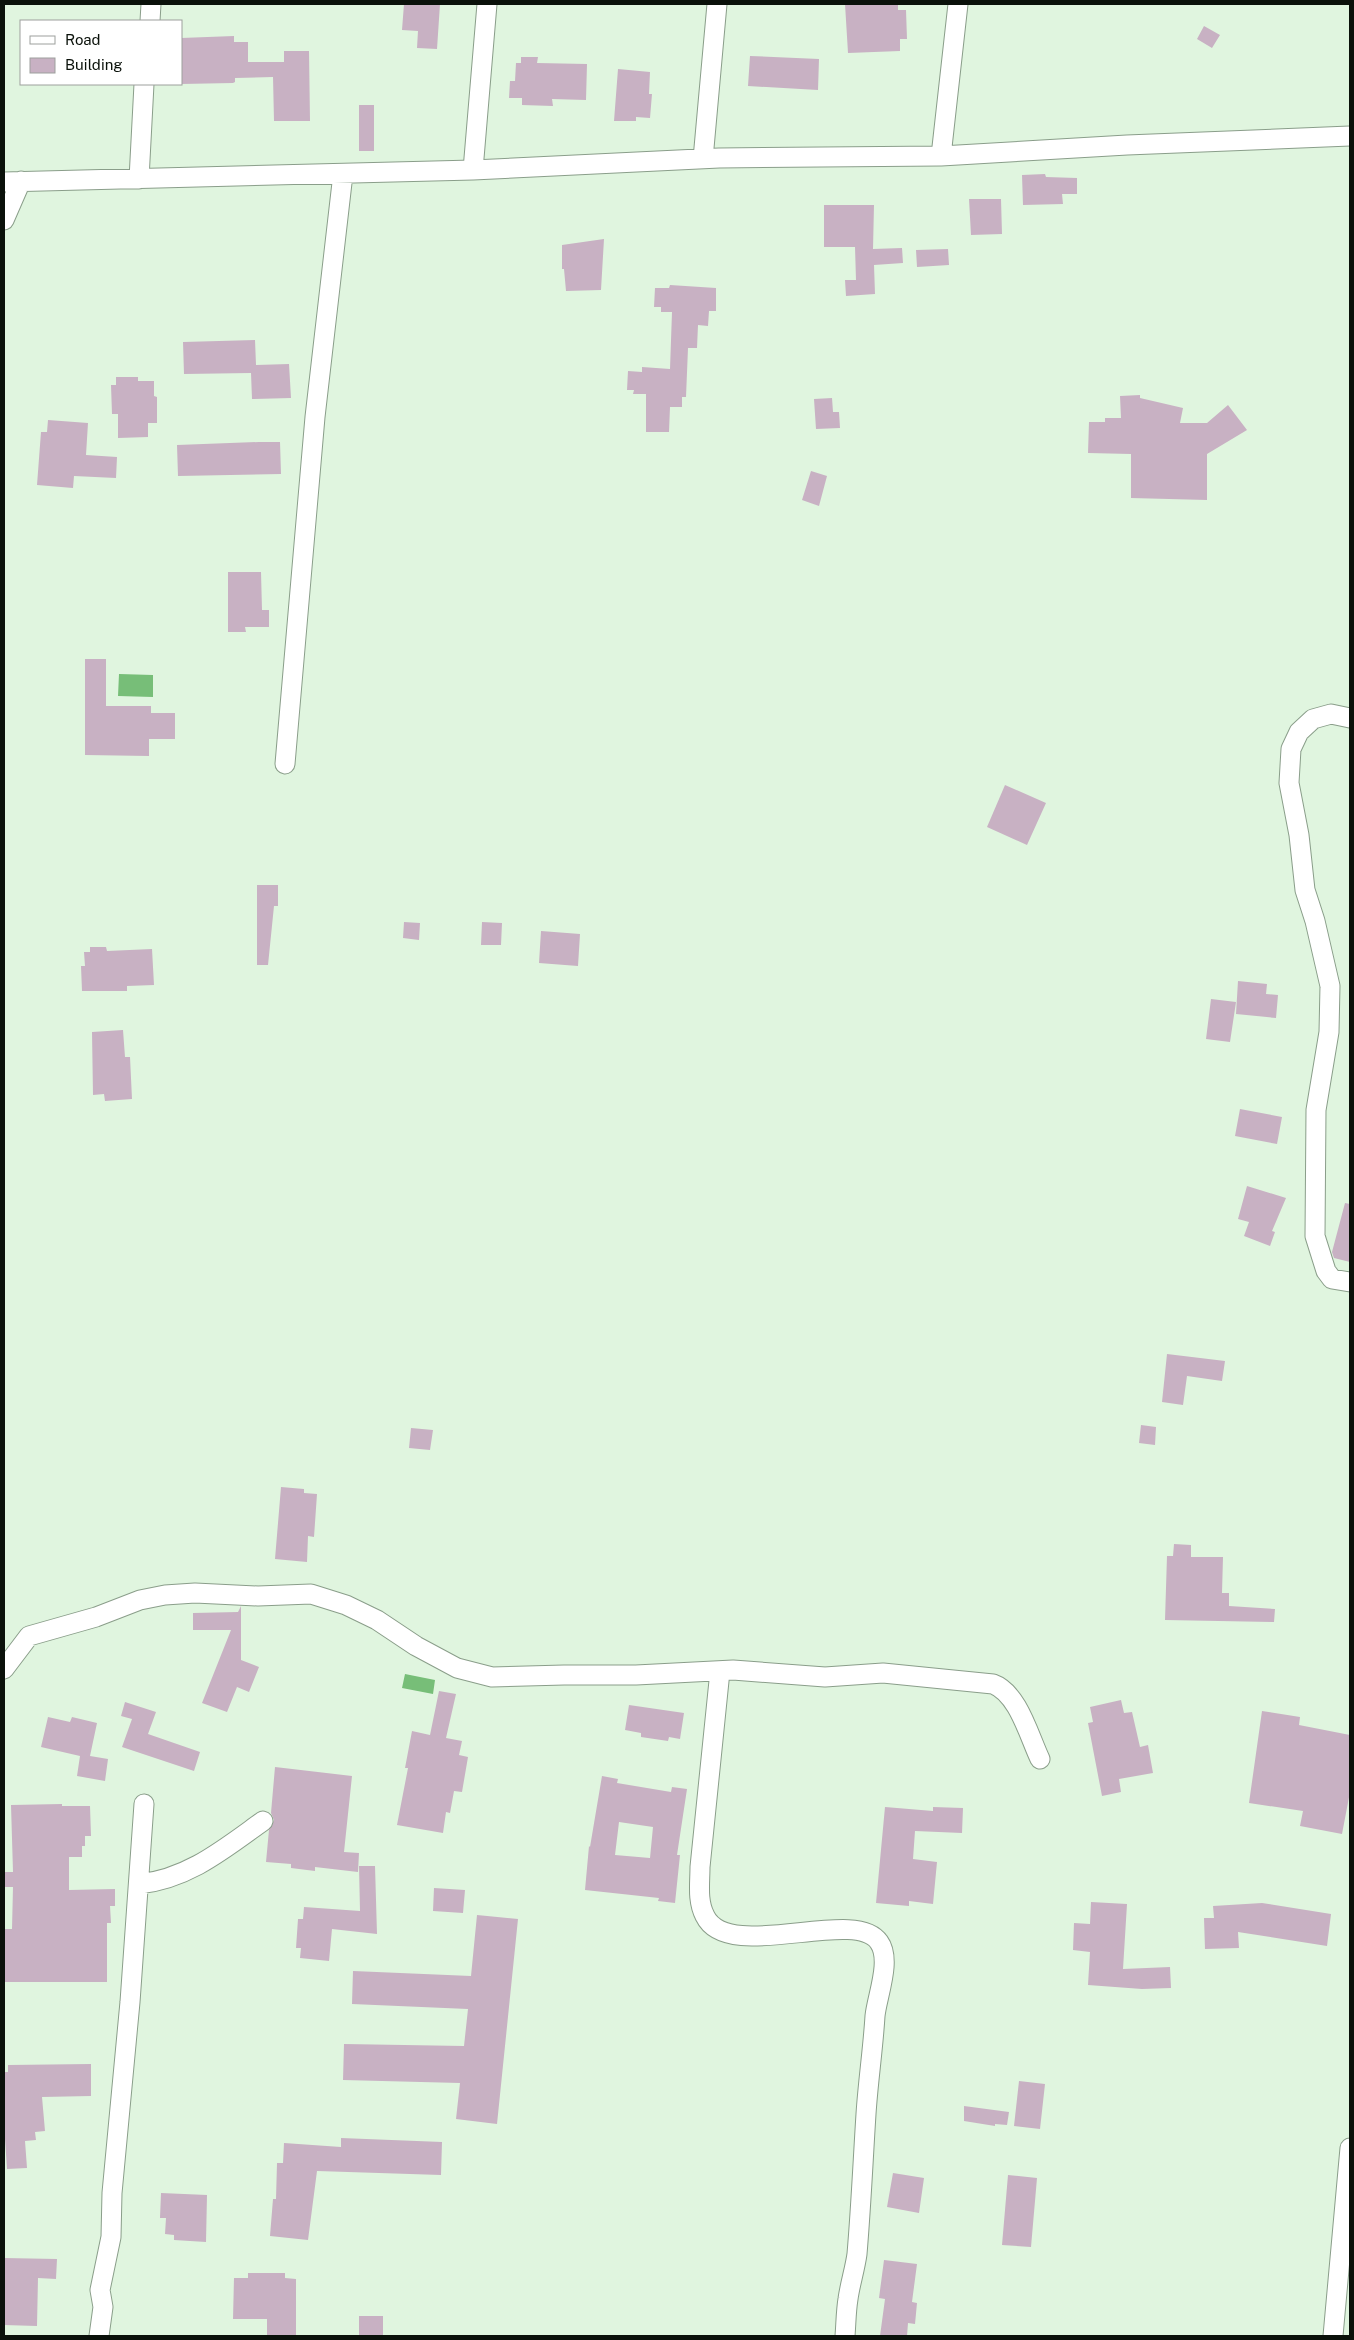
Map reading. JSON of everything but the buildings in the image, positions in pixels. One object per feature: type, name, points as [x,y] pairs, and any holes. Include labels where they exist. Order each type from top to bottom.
[{"type":"street","points":[[150,20],[151,4]]},
{"type":"street","points":[[473,170],[487,4]]},
{"type":"street","points":[[703,159],[717,4]]},
{"type":"street","points":[[941,156],[958,4]]},
{"type":"street","points":[[139,179],[144,85]]},
{"type":"street","points":[[4,220],[12,182],[473,170],[703,159],[941,156],[1127,145],[1350,136]]},
{"type":"street","points":[[285,764],[315,417],[343,174]]},
{"type":"street","points":[[1350,718],[1331,714],[1313,719],[1299,732],[1291,749],[1289,783],[1300,835],[1305,890],[1316,921],[1330,986],[1329,1032],[1316,1110],[1315,1236],[1326,1271],[1332,1279],[1350,1282]]},
{"type":"street","points":[[4,1669],[29,1636],[96,1617],[140,1600],[165,1595],[195,1593],[258,1596],[311,1594],[346,1605],[377,1620],[416,1646],[457,1668],[492,1677],[720,1671],[825,1678],[883,1673],[993,1684],[1003,1688],[1014,1701],[1040,1759]]},
{"type":"street","points":[[720,1671],[700,1867],[699,1889],[705,1916],[712,1926],[724,1932],[745,1935],[794,1935],[831,1930],[862,1931],[880,1942],[885,1958],[871,2047],[857,2251],[848,2297],[845,2336]]},
{"type":"street","points":[[99,2336],[103,2307],[100,2290],[111,2237],[112,2194],[130,2002],[144,1804]]},
{"type":"street","points":[[139,1884],[156,1882],[183,1873],[204,1863],[263,1822]]},
{"type":"street","points":[[1333,2336],[1350,2148]]},
{"type":"shaded area","points":[[119,674],[153,675],[153,697],[118,696]]},
{"type":"shaded area","points":[[405,1674],[435,1680],[433,1694],[402,1688]]}]
